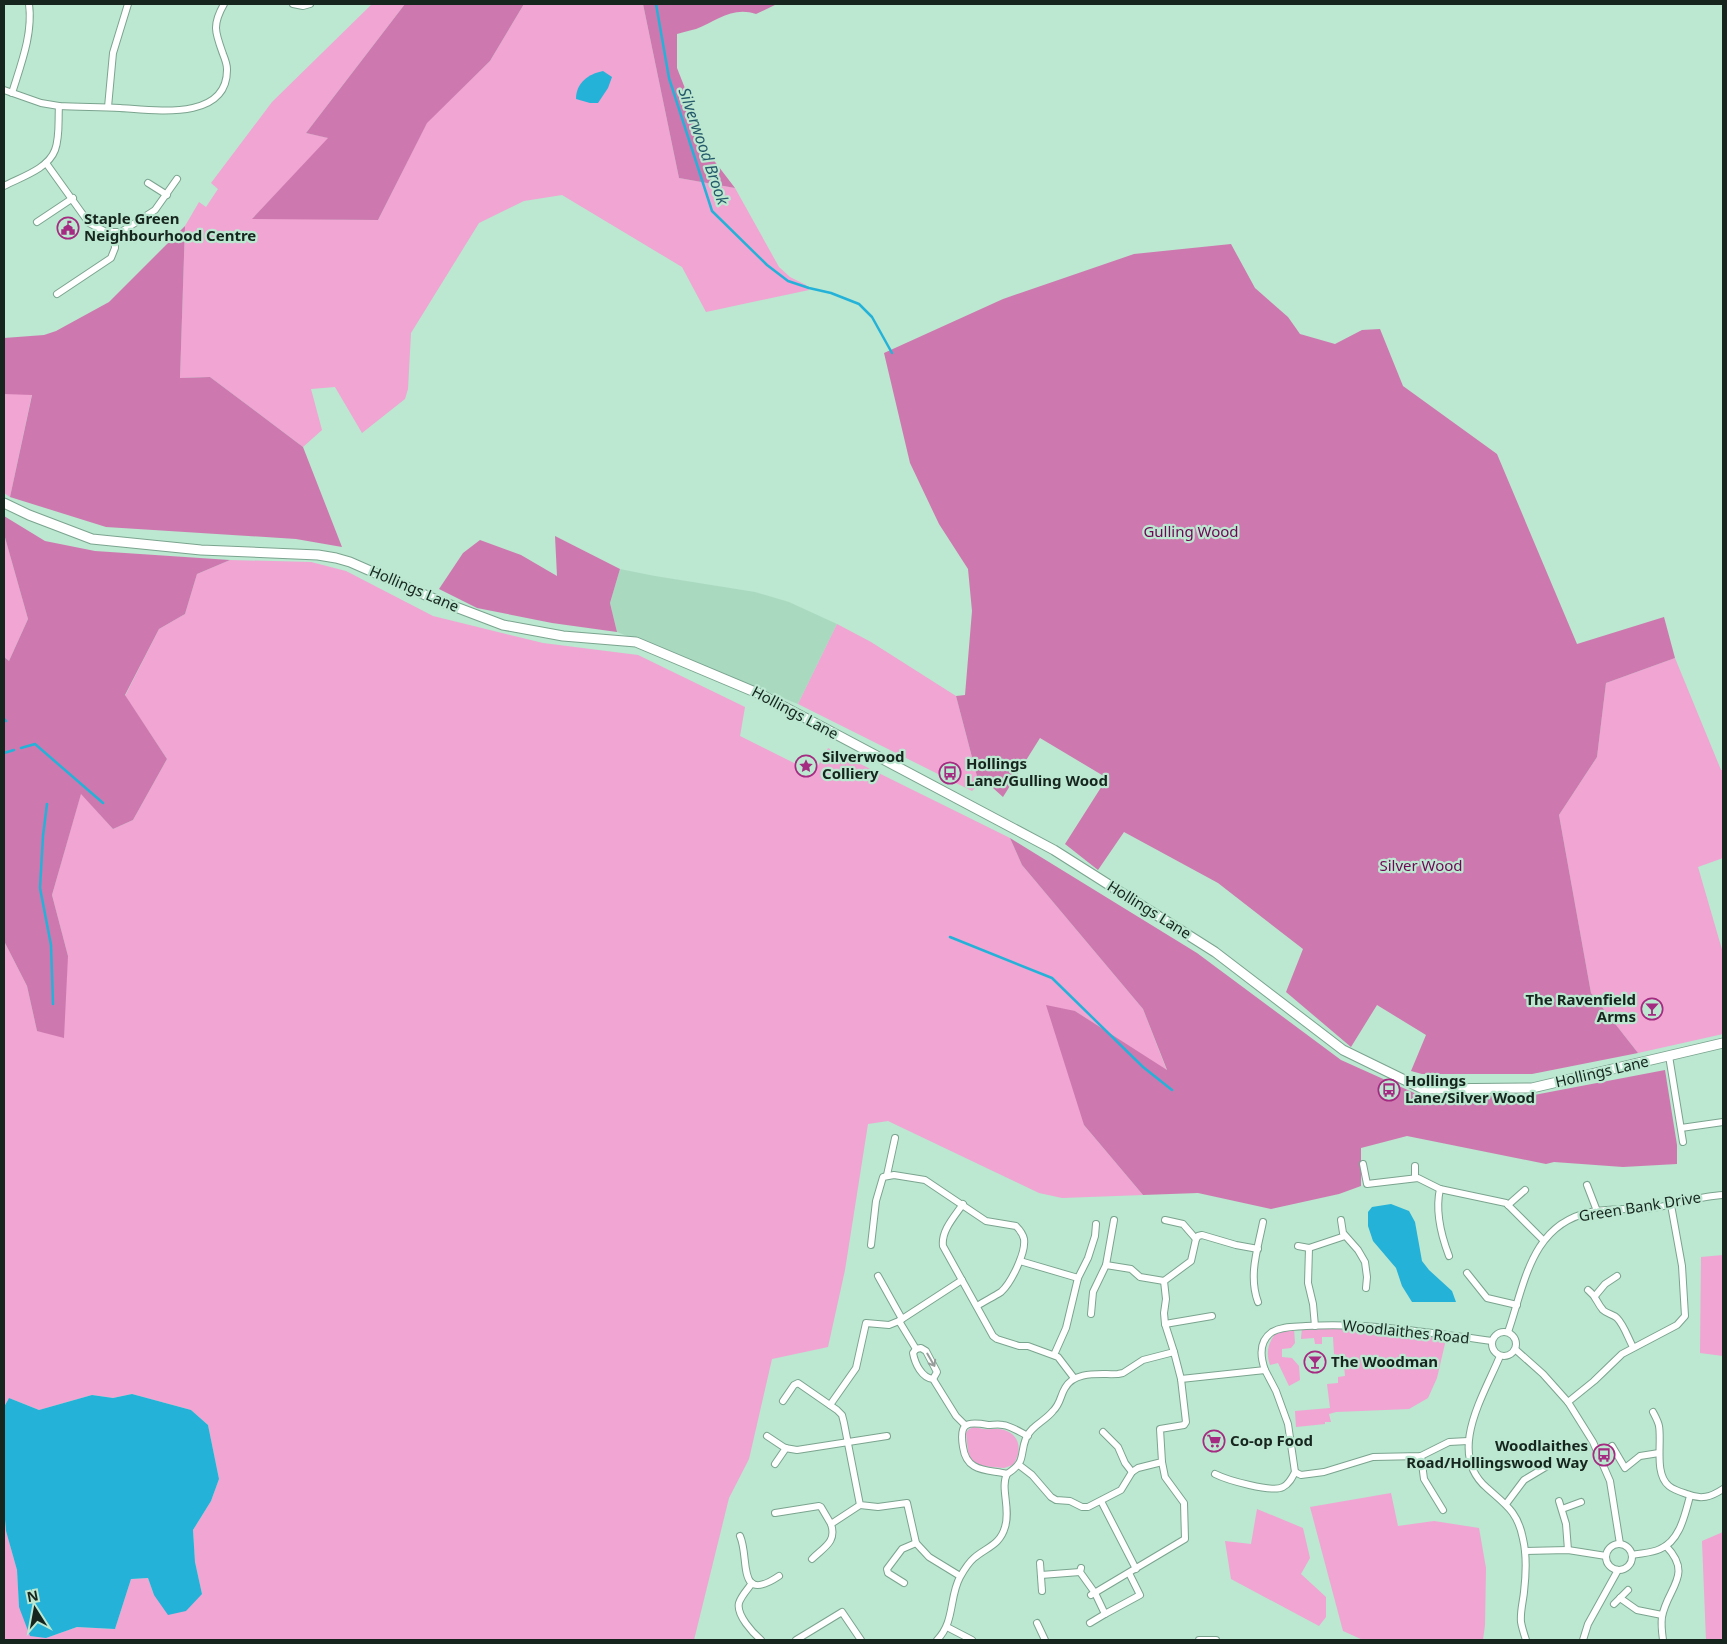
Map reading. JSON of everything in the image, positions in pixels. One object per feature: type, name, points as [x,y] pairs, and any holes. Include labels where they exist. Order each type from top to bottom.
[{"type":"street","points":[[12,93],[28,34],[31,16],[29,4]]},
{"type":"street","points":[[108,107],[113,53],[128,4]]},
{"type":"street","points":[[4,90],[41,104],[59,106],[176,111],[199,107],[217,95],[223,88],[226,80],[227,68],[215,27],[216,19],[224,4]]},
{"type":"street","points":[[293,4],[303,6],[310,4]]},
{"type":"street","points":[[4,186],[46,163],[56,149],[59,106]]},
{"type":"street","points":[[46,163],[73,198],[89,223],[106,232],[114,233],[129,228],[155,210],[177,179]]},
{"type":"street","points":[[148,184],[167,195]]},
{"type":"street","points":[[37,222],[73,198]]},
{"type":"street","points":[[57,294],[111,258],[115,248],[114,233]]},
{"type":"street","name":"Hollings Lane","points":[[4,502],[28,514],[92,539],[201,550],[336,558],[350,562],[432,598],[503,625],[563,636],[636,642],[762,695],[1054,850],[1215,952],[1342,1050],[1423,1089],[1532,1088],[1723,1042]]},
{"type":"street","points":[[1669,1056],[1683,1142]]},
{"type":"street","points":[[1681,1128],[1723,1122]]},
{"type":"street","points":[[887,1175],[896,1138]]},
{"type":"street","points":[[1363,1164],[1367,1184],[1415,1178],[1422,1179],[1440,1189],[1508,1205],[1544,1240]]},
{"type":"street","points":[[1415,1166],[1415,1178]]},
{"type":"street","points":[[871,1245],[879,1189],[883,1177],[894,1174],[925,1180],[986,1221],[1016,1226],[1024,1238],[1020,1261],[1007,1285],[977,1306]]},
{"type":"street","points":[[1587,1185],[1598,1211]]},
{"type":"street","points":[[1440,1189],[1437,1202],[1440,1229],[1449,1256]]},
{"type":"street","points":[[1508,1205],[1525,1190]]},
{"type":"street","name":"Green Bank Drive","points":[[1508,1332],[1532,1262],[1544,1240],[1563,1222],[1598,1211],[1652,1208],[1712,1195],[1723,1195]]},
{"type":"street","points":[[963,1204],[944,1233],[943,1246],[993,1336],[997,1339],[1020,1346],[1028,1346],[1060,1358],[1074,1378]]},
{"type":"street","points":[[1568,1402],[1594,1381],[1617,1358],[1633,1347],[1677,1325],[1685,1316],[1682,1266],[1671,1205]]},
{"type":"street","points":[[1091,1314],[1093,1292],[1106,1264],[1114,1220]]},
{"type":"street","points":[[1166,1220],[1183,1224],[1196,1239]]},
{"type":"street","points":[[1341,1220],[1345,1236],[1358,1250],[1365,1262],[1366,1288]]},
{"type":"street","points":[[1258,1302],[1254,1293],[1253,1271],[1262,1222]]},
{"type":"street","points":[[1054,1355],[1066,1328],[1078,1278],[1088,1258],[1095,1236],[1096,1224]]},
{"type":"street","points":[[1106,1264],[1131,1269],[1140,1277],[1164,1281],[1190,1261],[1198,1236],[1202,1235],[1258,1249]]},
{"type":"street","points":[[1298,1246],[1309,1248],[1345,1236]]},
{"type":"street","points":[[1309,1248],[1308,1283],[1313,1304],[1315,1326]]},
{"type":"street","points":[[1020,1261],[1078,1278]]},
{"type":"street","points":[[1467,1273],[1487,1298],[1517,1305]]},
{"type":"street","points":[[878,1276],[916,1349]]},
{"type":"street","points":[[1595,1296],[1605,1284],[1617,1276]]},
{"type":"street","points":[[830,1404],[856,1368],[866,1323],[882,1325],[900,1320],[962,1280]]},
{"type":"street","points":[[1093,1594],[1185,1539],[1184,1503],[1181,1496],[1170,1486],[1165,1477],[1162,1462],[1160,1429],[1184,1425],[1186,1422],[1181,1379],[1165,1324],[1166,1298],[1164,1281]]},
{"type":"street","points":[[1588,1290],[1595,1296],[1603,1310],[1616,1317],[1633,1347]]},
{"type":"street","points":[[1165,1324],[1212,1316]]},
{"type":"street","name":"Woodlaithes Road","points":[[1265,1370],[1261,1358],[1261,1348],[1265,1339],[1279,1328],[1315,1326],[1379,1327],[1492,1341]]},
{"type":"street","points":[[1516,1350],[1509,1356],[1500,1356],[1493,1350],[1492,1341],[1498,1333],[1508,1332],[1516,1338],[1516,1350],[1543,1374],[1568,1402],[1593,1442],[1610,1481],[1620,1544]]},
{"type":"street","points":[[916,1349],[921,1348],[926,1351],[936,1372],[934,1379],[956,1416],[965,1425]]},
{"type":"street","points":[[916,1349],[913,1357],[924,1376],[927,1379],[934,1379]]},
{"type":"street","points":[[937,1640],[947,1627],[955,1587],[960,1576],[973,1559],[994,1545],[1005,1528],[1008,1506],[1004,1485],[1007,1474],[1019,1465],[1028,1436],[1038,1423],[1055,1409],[1062,1398],[1063,1390],[1074,1378],[1082,1375],[1118,1374],[1143,1360],[1174,1352]]},
{"type":"street","points":[[1500,1356],[1474,1418],[1468,1441],[1469,1461],[1478,1479],[1506,1504],[1517,1518],[1525,1551],[1526,1574],[1521,1621],[1526,1640]]},
{"type":"street","points":[[1181,1379],[1265,1370],[1276,1391],[1288,1424],[1295,1472],[1288,1485],[1276,1490],[1224,1478],[1215,1474]]},
{"type":"street","points":[[783,1401],[794,1385],[798,1383],[830,1404],[842,1416],[849,1443],[860,1505]]},
{"type":"street","points":[[1653,1412],[1659,1427],[1659,1454],[1664,1480],[1668,1486],[1690,1496],[1704,1498],[1712,1496],[1723,1489]]},
{"type":"street","points":[[1007,1474],[972,1466],[967,1460],[964,1451],[962,1432],[965,1425],[970,1422],[976,1422],[995,1426],[1002,1425],[1028,1436]]},
{"type":"street","points":[[1103,1432],[1118,1448],[1125,1463],[1132,1472]]},
{"type":"street","points":[[767,1436],[786,1448],[797,1450],[888,1436]]},
{"type":"street","points":[[1295,1472],[1301,1475],[1335,1470],[1363,1458],[1421,1456],[1449,1442],[1468,1441]]},
{"type":"street","points":[[1612,1446],[1625,1468],[1640,1456],[1659,1454]]},
{"type":"street","points":[[775,1464],[786,1448]]},
{"type":"street","points":[[1421,1456],[1424,1479],[1443,1510]]},
{"type":"street","points":[[1019,1465],[1033,1476],[1050,1497],[1056,1500],[1070,1501],[1082,1507],[1088,1507],[1101,1502],[1121,1490],[1132,1472],[1144,1465],[1162,1462]]},
{"type":"street","points":[[1506,1504],[1524,1480],[1549,1466]]},
{"type":"street","points":[[1632,1555],[1658,1550],[1672,1540],[1683,1521],[1690,1496]]},
{"type":"street","points":[[1559,1501],[1566,1524],[1568,1550]]},
{"type":"street","points":[[1101,1502],[1136,1569]]},
{"type":"street","points":[[1562,1509],[1581,1502]]},
{"type":"street","points":[[831,1524],[860,1505],[878,1507],[908,1503],[916,1543],[929,1557],[960,1576]]},
{"type":"street","points":[[775,1513],[820,1506],[834,1532],[831,1541],[812,1558]]},
{"type":"street","points":[[740,1536],[744,1545],[746,1578],[752,1583],[764,1585],[779,1576]]},
{"type":"street","points":[[904,1583],[888,1573],[887,1569],[902,1549],[916,1543]]},
{"type":"street","points":[[1620,1544],[1628,1547],[1632,1555],[1631,1564],[1618,1570],[1607,1563],[1606,1556],[1612,1546],[1620,1544]]},
{"type":"street","points":[[1663,1640],[1662,1615],[1675,1586],[1679,1570],[1674,1554],[1666,1546]]},
{"type":"street","points":[[1525,1551],[1568,1550],[1606,1556]]},
{"type":"street","points":[[1040,1563],[1042,1591]]},
{"type":"street","points":[[1041,1575],[1080,1570],[1105,1614]]},
{"type":"street","points":[[1583,1640],[1588,1624],[1618,1570]]},
{"type":"street","points":[[1090,1622],[1140,1595],[1129,1573]]},
{"type":"street","points":[[752,1583],[741,1599],[738,1608],[752,1632],[762,1640]]},
{"type":"street","points":[[1614,1604],[1628,1590]]},
{"type":"street","points":[[1620,1598],[1637,1610],[1662,1615]]},
{"type":"street","points":[[796,1640],[842,1612],[861,1640]]},
{"type":"street","points":[[1036,1640],[1044,1638],[1037,1624]]},
{"type":"street","points":[[947,1627],[972,1640]]},
{"type":"street","points":[[1199,1640],[1216,1640]]},
{"type":"shaded area","points":[[372,4],[405,4],[306,133],[329,138],[253,218],[378,220],[427,122],[490,61],[524,4],[643,4],[679,178],[735,188],[779,267],[790,277],[806,285],[809,290],[706,312],[682,267],[562,195],[524,201],[479,223],[411,333],[408,389],[405,399],[362,433],[335,387],[311,389],[322,430],[303,447],[210,377],[180,378],[185,226],[199,202],[206,207],[218,189],[211,183],[272,102]]},
{"type":"shaded area","points":[[4,394],[32,394],[10,497],[4,493]]},
{"type":"shaded area","points":[[4,534],[28,619],[9,661],[4,657]]},
{"type":"shaded area","points":[[230,560],[311,562],[346,571],[433,616],[543,643],[638,655],[745,707],[740,736],[814,773],[828,748],[1010,838],[1022,865],[1143,1009],[1167,1071],[1075,1011],[1084,1125],[1143,1195],[1062,1198],[1039,1193],[888,1121],[868,1124],[845,1270],[828,1347],[772,1359],[749,1459],[729,1498],[694,1640],[4,1640],[4,1508],[6,1531],[17,1570],[19,1607],[46,1638],[77,1627],[115,1629],[131,1579],[148,1578],[154,1595],[202,1594],[195,1562],[193,1530],[211,1501],[219,1479],[208,1425],[191,1410],[132,1394],[113,1398],[92,1395],[39,1410],[9,1398],[4,1407],[4,941],[27,986],[37,1031],[68,956],[52,895],[81,793],[113,829],[133,820],[167,759],[125,696],[159,629],[185,614],[197,574]]},
{"type":"shaded area","points":[[620,569],[755,592],[789,602],[837,624],[798,704],[617,632],[610,603]]},
{"type":"shaded area","points":[[837,624],[871,642],[956,696],[979,784],[972,791],[798,704]]},
{"type":"shaded area","points":[[1675,658],[1721,770],[1723,770],[1723,858],[1698,867],[1723,953],[1723,1034],[1638,1053],[1591,993],[1559,815],[1597,757],[1606,683]]},
{"type":"shaded area","points":[[1723,1255],[1723,1356],[1700,1353],[1701,1257]]},
{"type":"shaded area","points":[[1336,1325],[1447,1335],[1437,1378],[1428,1398],[1409,1409],[1336,1412],[1329,1414],[1331,1422],[1296,1427],[1295,1411],[1330,1408],[1327,1384],[1338,1383],[1338,1377],[1345,1376],[1344,1365],[1338,1365],[1337,1355],[1334,1354],[1333,1337],[1322,1337],[1322,1344],[1315,1344],[1314,1338],[1301,1339],[1302,1327]]},
{"type":"shaded area","points":[[1279,1329],[1294,1329],[1295,1343],[1291,1348],[1282,1349],[1282,1357],[1292,1358],[1299,1366],[1300,1380],[1289,1386],[1278,1363],[1270,1365],[1268,1355],[1269,1346]]},
{"type":"shaded area","points":[[973,1427],[1002,1429],[1010,1432],[1017,1440],[1019,1450],[1013,1465],[1004,1468],[980,1466],[971,1460],[966,1433]]},
{"type":"shaded area","points":[[1391,1493],[1398,1526],[1434,1521],[1479,1528],[1486,1568],[1483,1640],[1363,1640],[1343,1631],[1310,1507]]},
{"type":"shaded area","points":[[1257,1509],[1303,1528],[1310,1558],[1301,1574],[1326,1597],[1326,1617],[1319,1626],[1231,1579],[1225,1541],[1251,1544]]},
{"type":"shaded area","points":[[1723,1532],[1722,1640],[1706,1640],[1702,1541]]},
{"type":"green space","points":[[405,4],[524,4],[490,61],[427,123],[378,220],[252,219],[328,138],[306,133]]},
{"type":"green space","points":[[643,4],[777,4],[756,14],[748,12],[732,13],[696,29],[677,34],[677,68],[700,121],[701,138],[709,154],[735,188],[679,178]]},
{"type":"green space","points":[[185,226],[180,378],[210,377],[303,447],[342,547],[296,539],[106,527],[10,497],[32,395],[4,394],[4,338],[44,335],[56,331],[109,302]]},
{"type":"green space","name":"Gulling Wood","points":[[1231,244],[1255,288],[1288,317],[1300,334],[1335,344],[1362,330],[1380,329],[1403,386],[1497,454],[1577,644],[1664,617],[1675,658],[1606,683],[1597,757],[1559,815],[1591,993],[1638,1053],[1532,1074],[1422,1074],[1411,1071],[1426,1035],[1377,1005],[1351,1047],[1286,992],[1303,949],[1218,883],[1124,832],[1098,870],[1065,844],[1107,778],[1040,738],[1003,797],[993,788],[979,784],[956,696],[965,695],[972,611],[968,569],[939,524],[910,463],[884,353],[1003,299],[1134,254]]},
{"type":"green space","points":[[4,516],[45,541],[95,551],[230,560],[197,574],[185,614],[159,629],[125,695],[167,759],[133,820],[113,829],[81,794],[52,895],[68,956],[64,1038],[37,1031],[27,986],[4,941],[4,657],[9,661],[28,619],[4,534]]},
{"type":"green space","points":[[555,536],[620,569],[610,603],[617,632],[552,623],[477,608],[439,589],[463,553],[480,540],[521,555],[557,576]]},
{"type":"green space","points":[[1010,838],[1197,953],[1341,1060],[1421,1096],[1534,1095],[1665,1070],[1677,1145],[1677,1164],[1623,1167],[1554,1162],[1546,1164],[1407,1136],[1361,1148],[1361,1186],[1339,1194],[1271,1209],[1198,1193],[1143,1195],[1084,1125],[1046,1005],[1075,1011],[1167,1070],[1143,1009],[1022,865]]},
{"type":"water","points":[[603,71],[612,77],[608,88],[598,103],[576,99],[578,88],[584,80],[592,74]]},
{"type":"water","points":[[1391,1204],[1409,1211],[1415,1222],[1422,1261],[1452,1291],[1456,1302],[1412,1302],[1402,1286],[1396,1268],[1373,1241],[1368,1226],[1368,1212],[1372,1207]]},
{"type":"water","points":[[132,1394],[191,1410],[208,1425],[219,1479],[211,1501],[193,1530],[195,1562],[202,1594],[186,1611],[168,1615],[154,1595],[148,1578],[131,1579],[115,1629],[77,1627],[46,1638],[30,1636],[19,1607],[17,1570],[6,1531],[4,1508],[4,1407],[9,1398],[39,1410],[92,1395],[113,1398]]},
{"type":"waterway","name":"Silverwood Brook","points":[[656,4],[669,78],[712,211],[767,265],[788,281],[831,293],[859,304],[872,317],[892,353]]},
{"type":"waterway","points":[[21,748],[35,744],[103,803]]},
{"type":"waterway","points":[[4,753],[14,750]]},
{"type":"waterway","points":[[47,804],[40,888],[51,945],[53,1004]]},
{"type":"waterway","points":[[950,937],[1052,978],[1143,1067],[1172,1090]]},
{"type":"place","name":"Staple Green Neighbourhood Centre","points":[[68,228]]},
{"type":"place","name":"Silverwood Colliery","points":[[806,766]]},
{"type":"place","name":"Hollings Lane/Gulling Wood","points":[[950,773]]},
{"type":"place","name":"The Ravenfield Arms","points":[[1652,1009]]},
{"type":"place","name":"Hollings Lane/Silver Wood","points":[[1389,1090]]},
{"type":"place","name":"The Woodman","points":[[1315,1362]]},
{"type":"place","name":"Co-op Food","points":[[1214,1441]]},
{"type":"place","name":"Woodlaithes Road/Hollingswood Way","points":[[1604,1455]]},
{"type":"park label","name":"Silver Wood","points":[[1421,866]]}]
